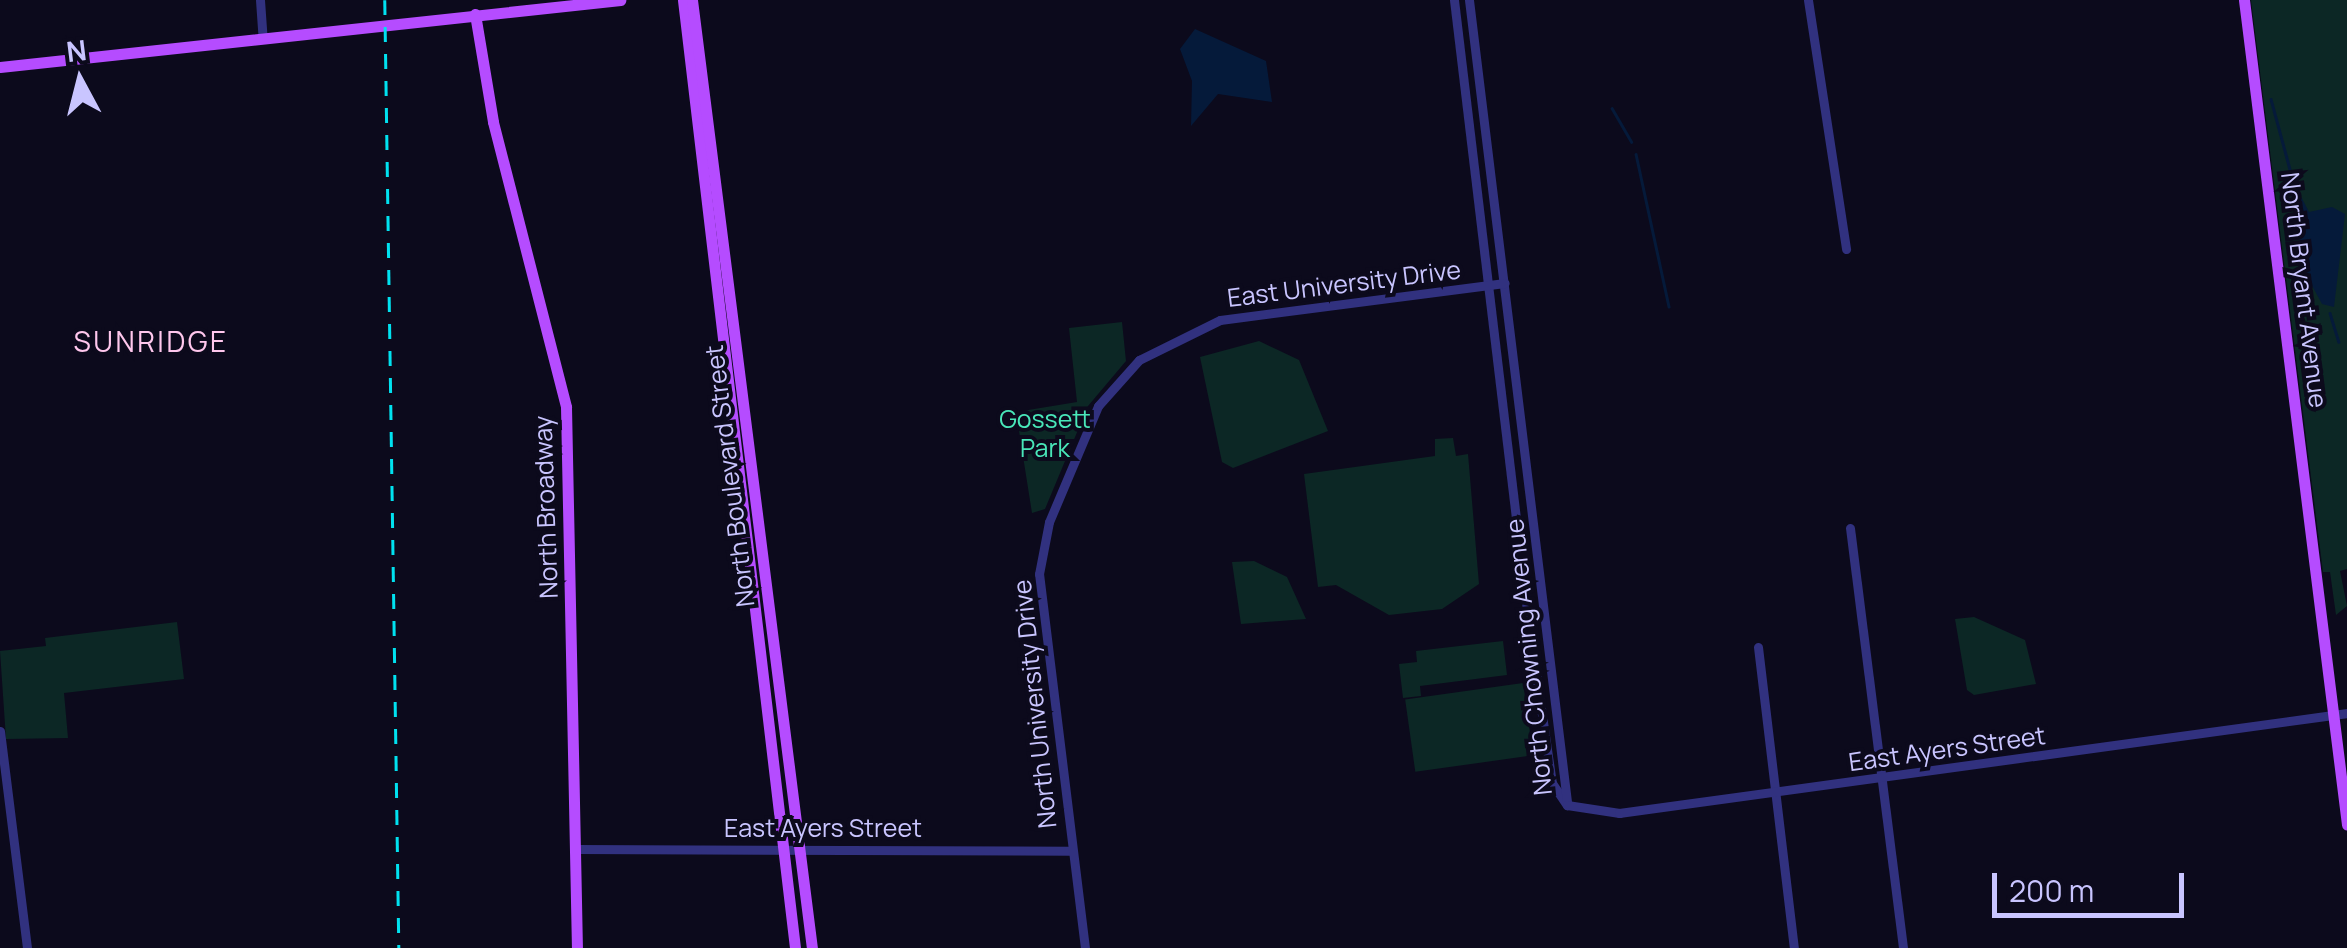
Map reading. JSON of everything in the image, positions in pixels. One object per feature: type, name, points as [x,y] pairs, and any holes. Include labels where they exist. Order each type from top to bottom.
[{"type":"main road","points":[[0,67],[620,0]]},
{"type":"main road","name":"North Boulevard Street","points":[[683,0],[704,208],[795,948]]},
{"type":"main road","name":"North Boulevard Street","points":[[692,0],[812,948]]},
{"type":"main road","name":"North Bryant Avenue","points":[[2244,0],[2341,723],[2347,825]]},
{"type":"main road","name":"North Broadway","points":[[474,14],[493,122],[566,407],[577,948]]},
{"type":"main road","points":[[704,208],[719,195]]},
{"type":"main road","points":[[726,381],[740,369]]},
{"type":"street","points":[[260,0],[263,39]]},
{"type":"street","name":"North Chowning Avenue","points":[[1454,0],[1538,690],[1552,783],[1567,805]]},
{"type":"street","name":"North Chowning Avenue","points":[[1468,0],[1567,805]]},
{"type":"street","points":[[1808,0],[1846,249]]},
{"type":"street","name":"East University Drive","points":[[1098,406],[1139,360],[1220,320],[1505,283]]},
{"type":"street","name":"North University Drive","points":[[1084,948],[1040,574],[1048,522],[1098,406]]},
{"type":"street","points":[[1850,528],[1903,948]]},
{"type":"street","points":[[1758,647],[1794,948]]},
{"type":"street","name":"East Ayers Street","points":[[1567,805],[1602,815],[2341,723],[2347,714]]},
{"type":"street","points":[[0,731],[27,948]]},
{"type":"street","name":"East Ayers Street","points":[[575,848],[797,846],[1072,851]]},
{"type":"green space","points":[[2251,0],[2347,0],[2347,569],[2340,571],[2347,606],[2336,615],[2330,572],[2323,572]]},
{"type":"green space","name":"Gossett Park","points":[[1122,322],[1126,361],[1088,406],[1045,509],[1032,513],[1016,412],[1077,402],[1069,328]]},
{"type":"green space","points":[[1259,341],[1299,360],[1328,431],[1233,468],[1222,462],[1200,357]]},
{"type":"green space","points":[[1453,438],[1456,456],[1468,454],[1479,584],[1442,609],[1389,615],[1336,585],[1318,587],[1304,474],[1435,456],[1435,439]]},
{"type":"green space","points":[[1254,561],[1287,577],[1306,619],[1241,624],[1232,562]]},
{"type":"green space","points":[[1974,617],[2025,640],[2036,684],[1974,695],[1967,690],[1955,619]]},
{"type":"green space","points":[[177,622],[184,679],[64,693],[68,738],[6,739],[0,651],[46,646],[45,638]]},
{"type":"green space","points":[[1503,641],[1507,675],[1420,686],[1421,696],[1403,698],[1399,664],[1417,662],[1416,651]]},
{"type":"green space","points":[[1523,683],[1533,755],[1415,772],[1405,700]]},
{"type":"water","points":[[1195,29],[1266,61],[1272,102],[1218,94],[1191,126],[1192,81],[1180,49]]},
{"type":"water","points":[[2294,183],[2309,212],[2332,207],[2345,214],[2334,307],[2322,304],[2302,267]]},
{"type":"waterway","points":[[2271,99],[2294,184]]},
{"type":"waterway","points":[[1612,108],[1632,142]]},
{"type":"waterway","points":[[1636,154],[1669,306]]},
{"type":"waterway","points":[[2330,313],[2339,342]]},
{"type":"railway","points":[[385,0],[399,948]]},
{"type":"district","name":"SUNRIDGE","points":[[151,341]]}]
